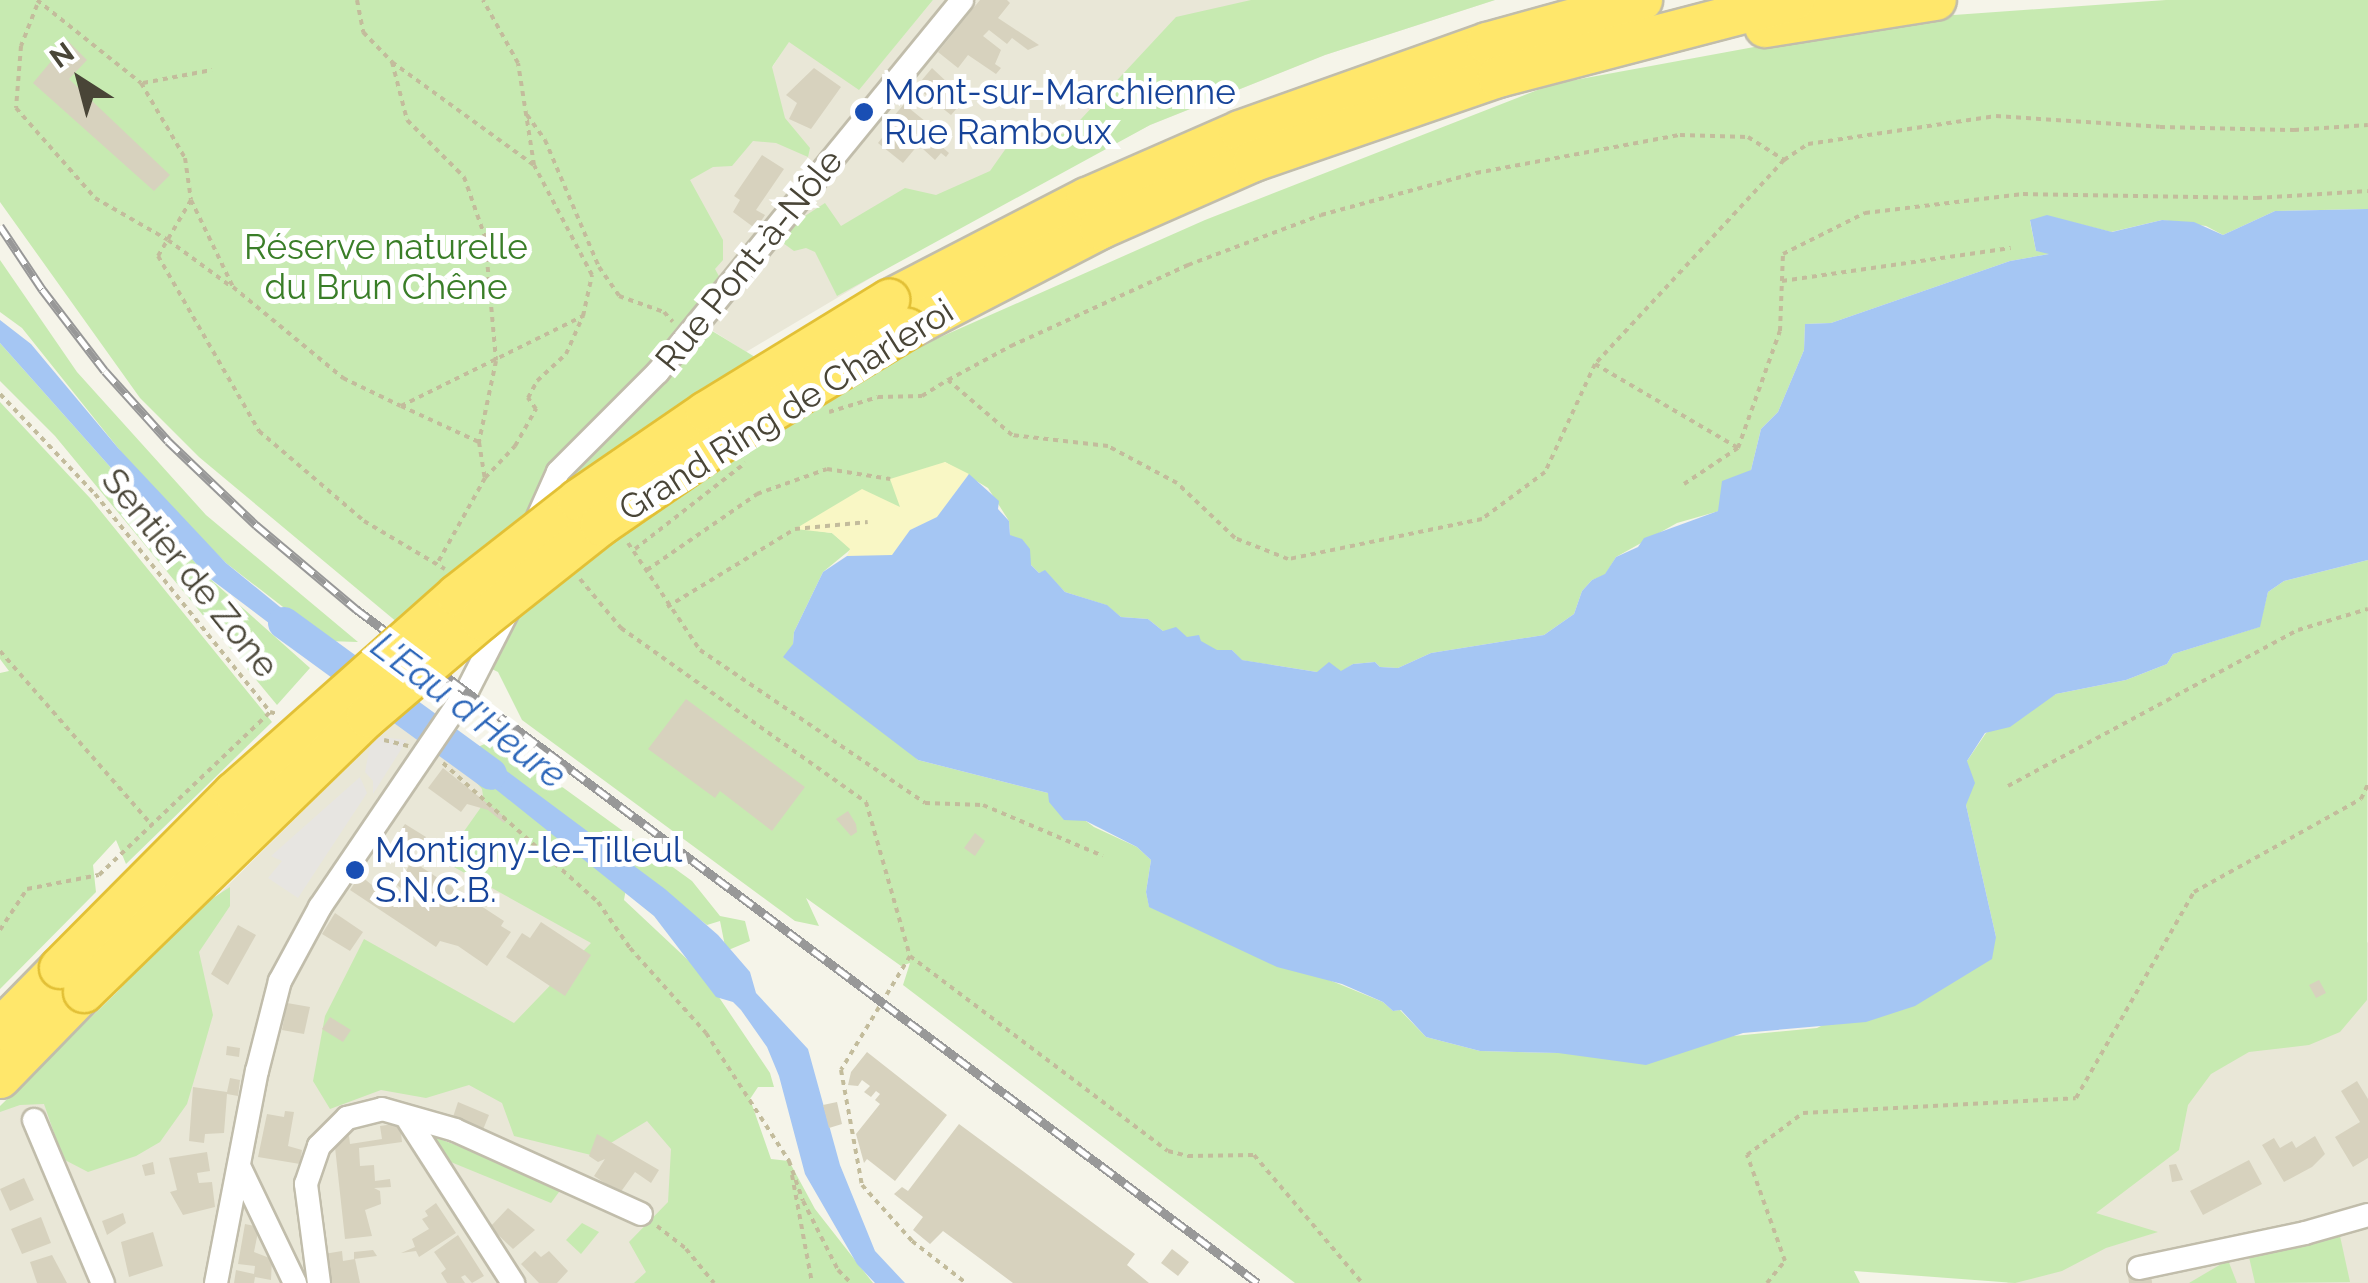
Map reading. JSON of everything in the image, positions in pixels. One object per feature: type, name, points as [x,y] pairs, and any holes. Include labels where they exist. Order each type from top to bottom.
[{"type":"highway","name":"Grand Ring de Charleroi","points":[[0,1029],[72,980],[481,620],[602,525],[898,314],[1254,162],[1498,77],[1642,18],[1794,0]]},
{"type":"highway","points":[[1642,18],[1698,41],[1839,12],[1936,0]]},
{"type":"highway","name":"Grand Ring de Charleroi","points":[[0,1078],[72,980]]},
{"type":"street","name":"Rue Pont-à-Nôle","points":[[216,1283],[280,981],[320,907],[468,691],[510,606],[536,518],[558,472],[688,336],[962,0]]},
{"type":"street","points":[[319,1283],[306,1184],[319,1146],[347,1118],[382,1109],[409,1120],[456,1130],[641,1214]]},
{"type":"street","points":[[34,1120],[103,1283]]},
{"type":"street","points":[[409,1120],[513,1283]]},
{"type":"street","points":[[239,1166],[294,1283]]},
{"type":"street","points":[[2139,1268],[2304,1233],[2368,1214]]},
{"type":"path","points":[[357,0],[363,32],[392,62],[534,165]]},
{"type":"path","points":[[437,564],[485,478],[515,446],[536,409],[528,398],[538,381],[566,354],[584,316],[592,275],[534,165],[518,62],[482,0]]},
{"type":"path","points":[[233,288],[192,200],[185,158],[142,83],[37,2],[22,46],[16,108],[95,198],[168,240],[343,378],[479,442]]},
{"type":"path","points":[[392,62],[407,120],[464,176],[485,237],[496,362],[479,442],[485,478]]},
{"type":"path","points":[[142,83],[212,70]]},
{"type":"path","points":[[526,114],[545,140],[599,267],[620,296],[664,312],[688,336]]},
{"type":"path","points":[[948,380],[1012,435],[1108,446],[1177,483],[1235,538],[1288,559],[1482,519],[1545,472],[1595,364],[1784,160],[1808,144],[1996,116],[2160,127],[2294,130],[2368,124]]},
{"type":"path","points":[[826,413],[878,397],[922,396],[1188,265],[1321,215],[1476,173],[1680,135],[1748,137],[1784,160]]},
{"type":"path","points":[[1684,484],[1738,448],[1780,332],[1783,254],[1865,213],[2022,194],[2256,198],[2368,191]]},
{"type":"path","points":[[192,200],[158,256],[260,431],[364,521],[452,572]]},
{"type":"path","points":[[1782,281],[2011,248]]},
{"type":"path","points":[[401,406],[584,316]]},
{"type":"path","points":[[1595,364],[1738,448]]},
{"type":"path","name":"Sentier de Zone","points":[[0,394],[95,494],[270,712],[288,716]]},
{"type":"path","points":[[635,549],[745,464]]},
{"type":"path","points":[[647,570],[757,494],[827,469],[890,479]]},
{"type":"path","points":[[667,606],[794,529],[868,522]]},
{"type":"path","points":[[623,538],[635,549],[667,606],[700,650],[924,803],[983,805],[1103,856]]},
{"type":"path","points":[[576,574],[622,628],[866,802],[910,956],[1168,1151],[1188,1156],[1254,1155],[1362,1283]]},
{"type":"path","points":[[2008,786],[2298,630],[2368,609]]},
{"type":"path","points":[[0,651],[150,823]]},
{"type":"path","points":[[0,930],[27,890],[99,874],[270,712]]},
{"type":"path","points":[[374,737],[428,747],[598,902],[630,948],[726,1060],[789,1161],[838,1270],[852,1283]]},
{"type":"path","points":[[1767,1283],[1785,1262],[1747,1155],[1802,1113],[2076,1098],[2194,892],[2362,799],[2368,784]]},
{"type":"path","points":[[910,956],[842,1070],[845,1090],[862,1184],[912,1240],[966,1283]]},
{"type":"path","points":[[789,1161],[812,1283]]},
{"type":"path","points":[[641,1214],[686,1248],[714,1283]]},
{"type":"shaded area","points":[[933,0],[1495,0],[1325,55],[1150,125],[938,238],[746,352],[671,304],[714,22],[773,66],[789,41],[859,89]]},
{"type":"shaded area","points":[[401,714],[482,778],[565,857],[798,1283],[0,1283],[0,1111]]},
{"type":"shaded area","points":[[372,736],[407,740],[373,794],[373,781],[365,772]]},
{"type":"shaded area","points":[[360,777],[367,793],[298,898],[268,878],[282,861],[271,856]]},
{"type":"shaded area","points":[[2368,942],[2368,1283],[2007,1283],[2067,1208],[2212,1059]]},
{"type":"green space","name":"Réserve naturelle du Brun Chêne","points":[[0,0],[933,0],[859,90],[789,42],[772,67],[785,118],[810,148],[808,157],[776,143],[753,141],[732,166],[713,167],[690,180],[723,240],[723,260],[715,269],[726,289],[699,323],[824,399],[918,347],[1205,220],[1553,84],[1912,18],[2166,0],[2368,0],[2368,209],[2275,211],[2223,235],[2206,226],[2162,220],[2111,232],[2047,216],[2030,221],[2036,251],[2054,253],[2010,261],[1831,323],[1805,324],[1804,350],[1778,412],[1761,429],[1751,470],[1719,511],[1677,523],[1616,557],[1605,575],[1592,580],[1582,591],[1574,614],[1544,635],[1431,653],[1398,668],[1380,667],[1375,662],[1353,664],[1341,672],[1317,672],[1241,660],[1232,650],[1217,651],[1163,631],[1148,619],[1121,617],[1106,605],[1065,592],[1045,571],[1039,573],[1031,565],[1010,535],[1009,521],[988,488],[945,462],[901,508],[796,528],[832,533],[851,549],[823,572],[794,632],[793,644],[918,760],[1048,793],[1094,827],[1137,847],[1151,860],[1146,892],[1149,906],[1383,1002],[1393,1011],[1400,1010],[1426,1037],[1480,1051],[1558,1053],[1817,1028],[1996,937],[1966,805],[1967,761],[1986,733],[2056,694],[2126,680],[2167,664],[2173,654],[2259,627],[2268,592],[2284,581],[2368,560],[2367,1000],[2340,1032],[2309,1045],[2249,1052],[2211,1074],[2188,1105],[2179,1150],[2096,1213],[2158,1232],[2106,1248],[2062,1271],[2015,1283],[1854,1271],[1860,1283],[1295,1283],[903,985],[910,963],[901,966],[806,898],[819,926],[795,921],[522,720],[498,672],[398,623],[199,457],[140,398],[0,202]]},
{"type":"green space","points":[[1251,0],[1495,0],[1325,55],[1150,125],[837,296],[815,252],[806,248],[794,251],[783,243],[791,225],[825,203],[841,226],[905,188],[936,195],[990,171],[1009,144],[1068,133],[1176,17]]},
{"type":"green space","points":[[0,260],[77,372],[206,515],[358,642],[327,641],[226,563],[142,478],[22,328],[0,312]]},
{"type":"green space","points":[[0,343],[208,577],[310,668],[277,705],[55,436],[0,381]]},
{"type":"green space","points":[[0,402],[90,498],[272,722],[126,864],[116,840],[93,865],[96,892],[0,989],[0,673],[9,671],[0,659]]},
{"type":"green space","points":[[496,739],[692,881],[720,916],[745,921],[750,941],[726,951],[720,921],[707,925],[630,866],[624,900],[704,975],[770,1073],[774,1087],[758,1087],[750,1099],[771,1159],[789,1161],[815,1209],[873,1283],[634,1283],[646,1272],[629,1242],[668,1202],[671,1149],[647,1121],[591,1155],[514,1136],[502,1103],[469,1085],[426,1098],[381,1090],[330,1109],[313,1081],[325,1016],[364,939],[514,1023],[591,943],[443,861],[484,803],[482,789],[455,757]]},
{"type":"green space","points":[[230,887],[230,906],[199,952],[213,1015],[187,1104],[160,1142],[136,1156],[88,1172],[63,1159],[44,1104],[20,1105],[0,1112],[0,1106],[117,992],[190,913]]},
{"type":"green space","points":[[434,1137],[564,1185],[551,1203],[441,1158]]},
{"type":"green space","points":[[582,1223],[599,1232],[581,1254],[566,1240]]},
{"type":"green space","points":[[2340,1236],[2350,1282],[2255,1283],[2249,1257]]},
{"type":"green space","points":[[2228,1260],[2237,1283],[2189,1283]]},
{"type":"sand","points":[[945,462],[969,474],[937,518],[910,530],[892,556],[847,556],[850,549],[832,533],[795,529],[862,489],[900,507],[890,479]]},
{"type":"water","points":[[2368,209],[2368,560],[2284,581],[2268,592],[2260,627],[2173,654],[2167,664],[2126,680],[2056,694],[2010,727],[1985,733],[1967,761],[1975,783],[1966,805],[1996,937],[1992,959],[1915,1006],[1866,1022],[1743,1033],[1646,1065],[1558,1053],[1480,1051],[1426,1037],[1401,1010],[1393,1011],[1383,1002],[1342,984],[1277,967],[1149,907],[1146,892],[1151,860],[1137,847],[1086,821],[1064,820],[1049,802],[1048,793],[918,760],[783,657],[793,644],[794,632],[823,572],[847,556],[892,555],[910,530],[937,517],[969,474],[999,501],[998,509],[1009,521],[1010,535],[1022,539],[1030,549],[1031,565],[1039,573],[1045,570],[1065,592],[1107,605],[1121,617],[1148,619],[1163,631],[1176,627],[1187,637],[1199,635],[1201,641],[1217,650],[1232,650],[1242,660],[1317,672],[1329,662],[1341,671],[1353,664],[1375,662],[1380,667],[1398,668],[1431,653],[1544,635],[1574,614],[1582,591],[1605,574],[1616,557],[1638,547],[1644,538],[1718,511],[1722,481],[1751,470],[1761,429],[1778,412],[1804,350],[1805,324],[1831,323],[2010,261],[2049,254],[2036,251],[2030,220],[2047,215],[2112,232],[2162,220],[2194,222],[2223,235],[2275,211]]},
{"type":"water","points":[[0,320],[31,344],[118,448],[226,563],[323,642],[315,658],[208,577],[0,343]]},
{"type":"water","points":[[465,740],[665,889],[718,935],[750,972],[756,993],[808,1049],[840,1165],[875,1251],[905,1283],[875,1283],[857,1264],[805,1174],[779,1076],[767,1047],[741,1010],[733,1002],[716,997],[654,916],[453,755]]},
{"type":"building","points":[[980,0],[1007,0],[1010,3],[998,18],[1039,45],[1028,50],[1012,38],[1007,44],[989,30],[983,36],[1001,50],[995,64],[1001,68],[996,74],[968,55],[958,68],[938,52]]},
{"type":"building","points":[[68,41],[87,60],[69,79],[170,175],[154,191],[33,83]]},
{"type":"building","points":[[814,68],[841,87],[811,129],[789,119],[797,103],[786,95]]},
{"type":"building","points":[[932,68],[965,99],[951,115],[916,87]]},
{"type":"building","points":[[1051,82],[1065,93],[1059,102],[1044,91]]},
{"type":"building","points":[[904,104],[931,126],[926,133],[949,153],[946,157],[941,153],[935,160],[923,149],[928,143],[894,116]]},
{"type":"building","points":[[893,124],[918,145],[903,163],[878,143]]},
{"type":"building","points":[[762,155],[784,169],[756,210],[765,215],[756,229],[733,212],[740,200],[734,196]]},
{"type":"building","points":[[686,699],[805,787],[772,831],[720,791],[715,798],[648,749]]},
{"type":"building","points":[[443,768],[507,819],[504,823],[488,810],[467,804],[461,812],[428,788]]},
{"type":"building","points":[[848,811],[857,832],[851,836],[836,819]]},
{"type":"building","points":[[405,824],[426,837],[402,867],[384,855]]},
{"type":"building","points":[[975,833],[985,841],[975,856],[964,848]]},
{"type":"building","points":[[412,861],[504,921],[501,926],[511,932],[487,966],[458,946],[440,941],[436,947],[350,890],[360,875],[399,908],[407,895],[422,904],[397,885]]},
{"type":"building","points":[[335,913],[363,932],[350,951],[322,934]]},
{"type":"building","points":[[541,922],[591,955],[565,996],[506,957],[522,933],[530,938]]},
{"type":"building","points":[[238,925],[256,935],[228,985],[211,974]]},
{"type":"building","points":[[2319,980],[2326,993],[2316,998],[2309,985]]},
{"type":"building","points":[[287,1003],[310,1007],[304,1034],[282,1030]]},
{"type":"building","points":[[330,1017],[351,1030],[343,1042],[322,1029]]},
{"type":"building","points":[[227,1046],[240,1048],[239,1057],[226,1055]]},
{"type":"building","points":[[867,1052],[947,1115],[895,1181],[867,1159],[864,1163],[856,1134],[880,1104],[875,1100],[880,1094],[876,1091],[871,1097],[864,1092],[870,1086],[862,1080],[858,1086],[848,1085],[851,1072]]},
{"type":"building","points":[[230,1078],[240,1080],[238,1096],[227,1094],[224,1133],[205,1134],[204,1143],[189,1141],[193,1087],[227,1092]]},
{"type":"building","points":[[2357,1081],[2368,1099],[2368,1158],[2353,1167],[2335,1137],[2360,1122],[2341,1091]]},
{"type":"building","points":[[458,1102],[489,1115],[482,1132],[452,1120]]},
{"type":"building","points":[[837,1102],[842,1124],[829,1128],[823,1105]]},
{"type":"building","points":[[285,1111],[294,1112],[288,1146],[302,1150],[300,1164],[258,1157],[267,1114],[284,1117]]},
{"type":"building","points":[[400,1123],[402,1142],[359,1148],[360,1166],[374,1165],[375,1181],[390,1179],[391,1187],[374,1188],[380,1191],[381,1204],[365,1210],[372,1236],[345,1239],[334,1138],[349,1136],[350,1144],[382,1139],[380,1126]]},
{"type":"building","points":[[959,1124],[1135,1254],[1127,1265],[1149,1283],[1013,1283],[943,1231],[930,1244],[913,1230],[923,1217],[894,1194],[902,1187],[908,1191]]},
{"type":"building","points":[[597,1134],[659,1170],[651,1183],[635,1172],[620,1193],[594,1176],[605,1159],[598,1162],[589,1156]]},
{"type":"building","points":[[2315,1136],[2325,1154],[2312,1167],[2284,1182],[2262,1145],[2274,1138],[2280,1148],[2292,1141],[2296,1148]]},
{"type":"building","points":[[207,1152],[210,1171],[197,1173],[199,1183],[212,1182],[215,1207],[183,1215],[170,1192],[177,1190],[169,1158]]},
{"type":"building","points":[[2249,1160],[2262,1184],[2203,1215],[2190,1191]]},
{"type":"building","points":[[153,1162],[155,1174],[145,1176],[142,1165]]},
{"type":"building","points":[[2176,1164],[2183,1180],[2172,1182],[2169,1165]]},
{"type":"building","points":[[24,1178],[34,1200],[10,1211],[0,1189]]},
{"type":"building","points":[[436,1203],[456,1233],[419,1257],[416,1251],[401,1253],[415,1247],[412,1239],[429,1229],[422,1219],[428,1216],[425,1211]]},
{"type":"building","points":[[508,1208],[535,1230],[513,1249],[490,1227]]},
{"type":"building","points":[[123,1213],[126,1223],[107,1235],[102,1221]]},
{"type":"building","points":[[41,1217],[51,1243],[22,1254],[11,1229]]},
{"type":"building","points":[[245,1224],[259,1227],[254,1252],[272,1259],[271,1280],[255,1277],[254,1283],[234,1283],[236,1270],[254,1274],[255,1266],[238,1264]]},
{"type":"building","points":[[153,1232],[163,1266],[129,1277],[121,1242]]},
{"type":"building","points":[[458,1235],[484,1276],[472,1283],[465,1275],[461,1277],[465,1283],[447,1283],[441,1273],[446,1269],[434,1252]]},
{"type":"building","points":[[1172,1249],[1189,1262],[1178,1276],[1161,1263]]},
{"type":"building","points":[[373,1250],[377,1256],[354,1259],[354,1252]]},
{"type":"building","points":[[342,1251],[343,1261],[355,1259],[360,1283],[330,1283],[324,1254]]},
{"type":"building","points":[[535,1251],[541,1257],[549,1251],[568,1271],[557,1283],[539,1283],[521,1264]]},
{"type":"building","points":[[52,1255],[67,1283],[37,1283],[30,1262]]},
{"type":"building","points":[[2151,1272],[2152,1283],[2129,1283],[2128,1276]]},
{"type":"waterway","name":"L'Eau d'Heure","points":[[284,623],[491,774]]},
{"type":"railway","points":[[0,226],[105,371],[168,441],[256,525],[356,609],[1258,1283]]},
{"type":"place","name":"Mont-sur-Marchienne Rue Ramboux","points":[[864,112]]},
{"type":"place","name":"Montigny-le-Tilleul S.N.C.B.","points":[[355,870]]}]
